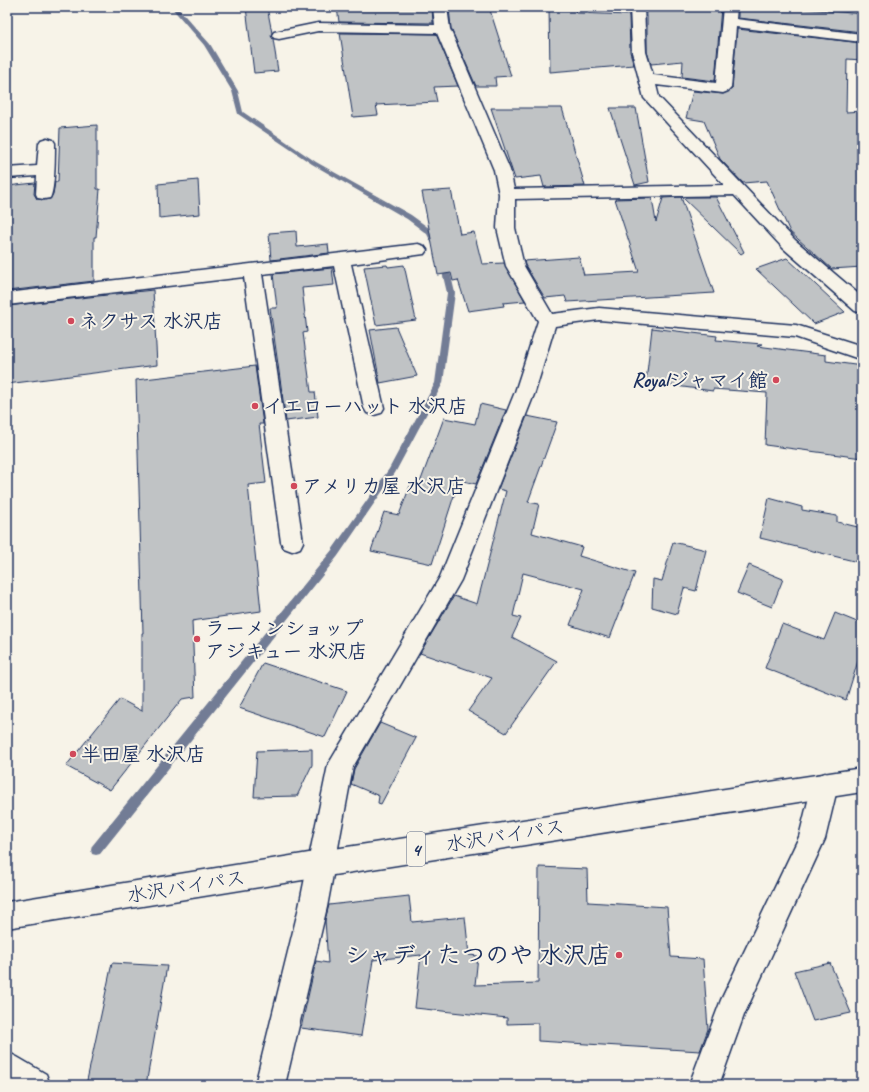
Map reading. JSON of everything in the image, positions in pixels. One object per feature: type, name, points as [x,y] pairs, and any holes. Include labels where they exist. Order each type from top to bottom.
[{"type":"main road","points":[[270,1085],[313,907],[341,765],[450,580],[525,392],[547,321],[515,266],[506,228],[507,194],[502,170],[443,29],[440,7]]},
{"type":"main road","points":[[637,7],[639,52],[652,98],[789,244],[862,307]]},
{"type":"main road","points":[[646,79],[723,88],[729,14],[862,38]]},
{"type":"main road","points":[[279,35],[318,27],[443,29]]},
{"type":"main road","points":[[44,194],[47,143]]},
{"type":"main road","points":[[7,173],[46,170]]},
{"type":"main road","points":[[507,194],[738,190]]},
{"type":"main road","points":[[7,299],[418,250]]},
{"type":"main road","points":[[341,259],[374,408]]},
{"type":"main road","points":[[252,270],[292,542]]},
{"type":"main road","points":[[547,321],[599,314],[796,332],[862,353]]},
{"type":"main road","name":"水沢バイパス","points":[[7,916],[321,864],[862,780]]},
{"type":"main road","points":[[704,1085],[731,1010],[812,839],[825,785]]},
{"type":"main road","points":[[7,1067],[35,1085]]},
{"type":"building","points":[[246,7],[267,7],[278,71],[254,73]]},
{"type":"building","points":[[337,7],[432,7],[433,23],[339,22]]},
{"type":"building","points":[[449,7],[489,7],[511,76],[495,77],[496,86],[476,86],[451,29]]},
{"type":"building","points":[[549,7],[574,7],[576,13],[629,15],[630,52],[634,65],[550,72]]},
{"type":"building","points":[[647,7],[721,7],[715,81],[682,77],[683,61],[651,64],[647,52]]},
{"type":"building","points":[[738,7],[798,7],[862,14],[862,32],[738,18]]},
{"type":"building","points":[[737,29],[862,43],[862,60],[847,59],[846,112],[862,111],[862,267],[832,269],[790,232],[767,181],[743,183],[720,159],[704,121],[686,118],[693,91],[723,94],[732,89]]},
{"type":"building","points":[[340,33],[436,34],[458,86],[434,87],[437,102],[376,105],[378,115],[353,117]]},
{"type":"building","points":[[491,108],[562,108],[585,186],[544,187],[541,176],[515,179]]},
{"type":"building","points":[[610,108],[636,108],[649,182],[635,185]]},
{"type":"building","points":[[97,125],[97,189],[100,189],[96,237],[94,237],[94,281],[7,291],[7,186],[35,183],[34,194],[37,199],[50,199],[53,194],[55,182],[58,182],[60,128]]},
{"type":"building","points":[[198,180],[200,214],[159,218],[158,184]]},
{"type":"building","points":[[451,190],[460,234],[474,232],[482,264],[504,263],[525,301],[503,303],[504,306],[468,311],[458,280],[453,281],[451,273],[438,275],[422,192]]},
{"type":"building","points":[[681,197],[714,293],[567,302],[565,296],[545,298],[525,265],[524,261],[579,257],[584,275],[639,272],[615,199],[652,198],[656,222],[663,198]]},
{"type":"building","points":[[682,197],[716,197],[744,252],[741,254]]},
{"type":"building","points":[[296,231],[297,247],[328,244],[329,253],[271,260],[269,233]]},
{"type":"building","points":[[787,258],[845,312],[814,324],[756,269]]},
{"type":"building","points":[[387,265],[388,267],[404,265],[416,320],[376,325],[364,267]]},
{"type":"building","points":[[332,268],[334,285],[302,288],[307,332],[303,333],[311,392],[315,392],[318,417],[286,421],[270,308],[277,308],[273,274]]},
{"type":"building","points":[[153,290],[157,365],[7,384],[7,306]]},
{"type":"building","points":[[396,327],[417,376],[380,383],[370,330]]},
{"type":"building","points":[[652,328],[717,336],[716,340],[762,344],[757,346],[826,355],[826,361],[862,366],[862,458],[765,445],[767,393],[713,389],[713,391],[646,382]]},
{"type":"building","points":[[255,366],[263,424],[259,424],[266,483],[248,485],[261,611],[192,621],[195,697],[182,699],[110,790],[66,766],[120,699],[142,711],[143,633],[136,380]]},
{"type":"building","points":[[480,404],[506,410],[476,484],[459,480],[432,564],[371,551],[384,512],[399,515],[410,486],[418,488],[444,418],[475,424]]},
{"type":"building","points":[[527,416],[557,422],[528,502],[539,504],[532,533],[582,547],[579,556],[635,573],[610,638],[570,625],[584,589],[523,573],[513,616],[521,618],[512,637],[557,661],[506,733],[468,711],[492,678],[420,653],[454,596],[477,604],[506,491],[498,489]]},
{"type":"building","points":[[769,498],[802,507],[802,510],[837,516],[837,522],[862,528],[862,563],[760,538]]},
{"type":"building","points":[[673,542],[706,550],[696,591],[684,588],[677,614],[652,607],[653,579],[662,581]]},
{"type":"building","points":[[749,565],[783,579],[772,607],[737,593]]},
{"type":"building","points":[[835,613],[862,624],[862,648],[846,700],[765,668],[782,624],[824,640]]},
{"type":"building","points":[[263,663],[347,691],[325,737],[239,708]]},
{"type":"building","points":[[380,723],[416,738],[381,804],[378,803],[379,796],[351,784],[354,769]]},
{"type":"building","points":[[312,749],[312,765],[297,796],[254,797],[257,751]]},
{"type":"building","points":[[539,867],[587,869],[588,902],[667,907],[671,957],[703,959],[708,1029],[700,1051],[538,1041],[538,1023],[507,1024],[507,1018],[415,1008],[421,955],[373,960],[361,1036],[301,1028],[316,961],[328,963],[325,920],[329,905],[409,896],[412,922],[465,917],[469,955],[478,956],[475,985],[538,983]]},
{"type":"building","points":[[112,963],[167,966],[146,1085],[86,1085]]},
{"type":"building","points":[[830,963],[851,1013],[813,1021],[794,971]]},
{"type":"waterway","points":[[174,7],[207,44],[235,91],[240,113],[314,163],[409,217],[430,233],[436,244]]},
{"type":"waterway","points":[[96,850],[335,553],[392,471],[439,383],[451,293],[444,263]]},
{"type":"place","name":"ネクサス 水沢店","points":[[71,321]]},
{"type":"place","name":"Royalジャマイ館","points":[[776,380]]},
{"type":"place","name":"イエローハット 水沢店","points":[[255,406]]},
{"type":"place","name":"アメリカ屋 水沢店","points":[[294,486]]},
{"type":"place","name":"ラーメンショップ アジキュー 水沢店","points":[[197,639]]},
{"type":"place","name":"半田屋 水沢店","points":[[73,754]]},
{"type":"place","name":"シャディたつのや 水沢店","points":[[619,955]]}]
